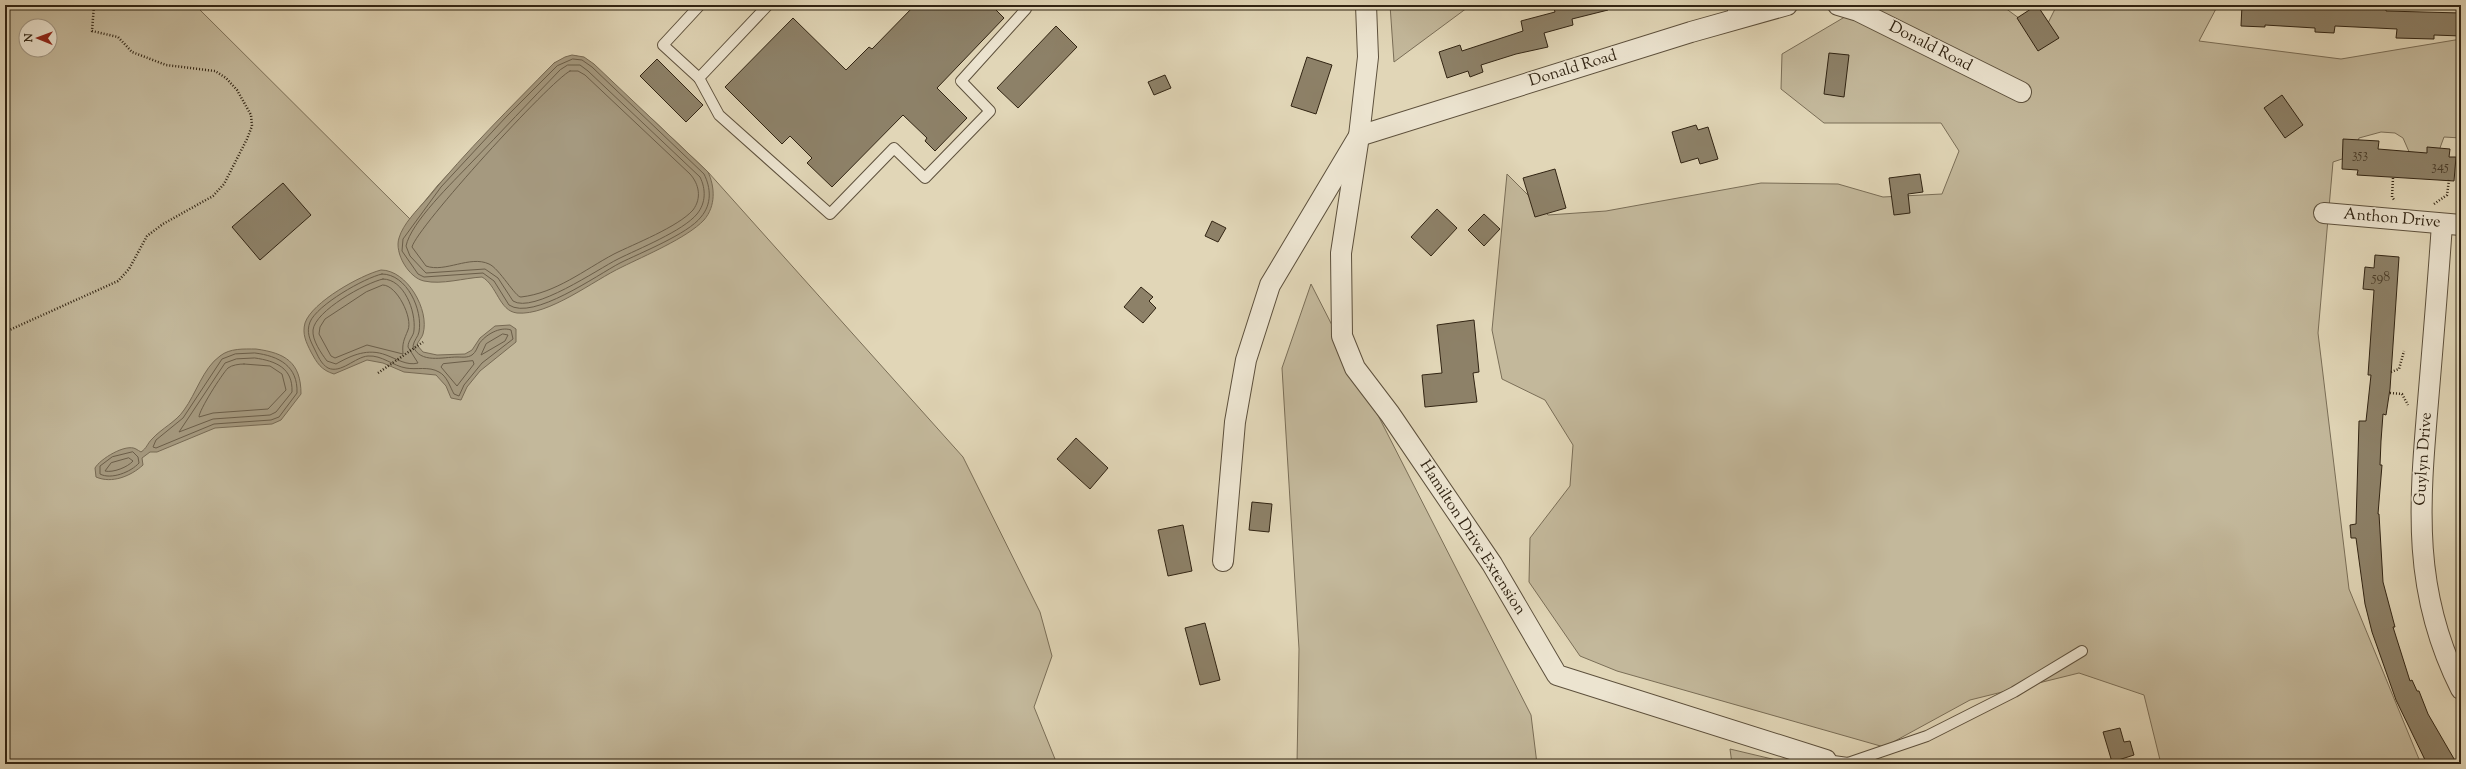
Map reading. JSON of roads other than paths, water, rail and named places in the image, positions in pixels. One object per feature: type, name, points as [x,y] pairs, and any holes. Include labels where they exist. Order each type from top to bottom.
[{"type":"street","name":"Hamilton Drive Extension","points":[[1366,5],[1368,58],[1359,136],[1341,253],[1342,336],[1355,368],[1390,414],[1492,564],[1557,675],[1826,760]]},
{"type":"street","name":"Donald Road","points":[[1359,136],[1733,12],[1787,5]]},
{"type":"street","name":"Donald Road","points":[[1838,5],[1858,11],[2021,92]]},
{"type":"street","name":"Hamilton Drive Extension","points":[[1223,561],[1235,422],[1246,360],[1270,285],[1359,136]]},
{"type":"street","name":"Anthon Drive","points":[[2324,213],[2452,224]]},
{"type":"street","name":"Guylyn Drive","points":[[2452,224],[2423,455],[2420,522],[2422,560],[2429,603],[2447,660],[2461,689]]},
{"type":"lane","points":[[700,5],[663,45],[698,78],[719,115],[830,214],[894,148],[925,178],[990,112],[961,82],[1026,9],[1022,5]]},
{"type":"lane","points":[[698,78],[768,5]]},
{"type":"lane","points":[[1826,760],[1848,763],[1927,736],[2014,692],[2082,651]]},
{"type":"water","points":[[572,55],[584,57],[594,64],[708,172],[712,184],[713,196],[711,209],[708,215],[696,227],[676,240],[611,273],[557,303],[543,309],[530,312],[517,313],[506,308],[491,286],[482,277],[438,282],[418,279],[408,270],[399,251],[399,238],[407,222],[473,146],[554,63]]},
{"type":"water","points":[[381,270],[391,272],[400,277],[408,284],[420,303],[424,324],[422,335],[417,345],[423,352],[437,355],[465,354],[472,350],[480,338],[495,326],[510,325],[516,329],[516,342],[480,371],[467,387],[461,400],[451,398],[446,386],[436,375],[404,372],[383,363],[367,360],[334,374],[326,370],[315,360],[305,338],[304,327],[309,315],[338,290],[362,277]]},
{"type":"water","points":[[256,349],[275,353],[283,357],[289,361],[298,374],[301,394],[281,420],[272,424],[215,428],[157,452],[150,452],[142,458],[143,465],[121,478],[108,480],[96,477],[95,468],[102,460],[126,448],[136,449],[141,452],[156,435],[177,418],[188,404],[209,367],[220,356],[233,350]]}]
